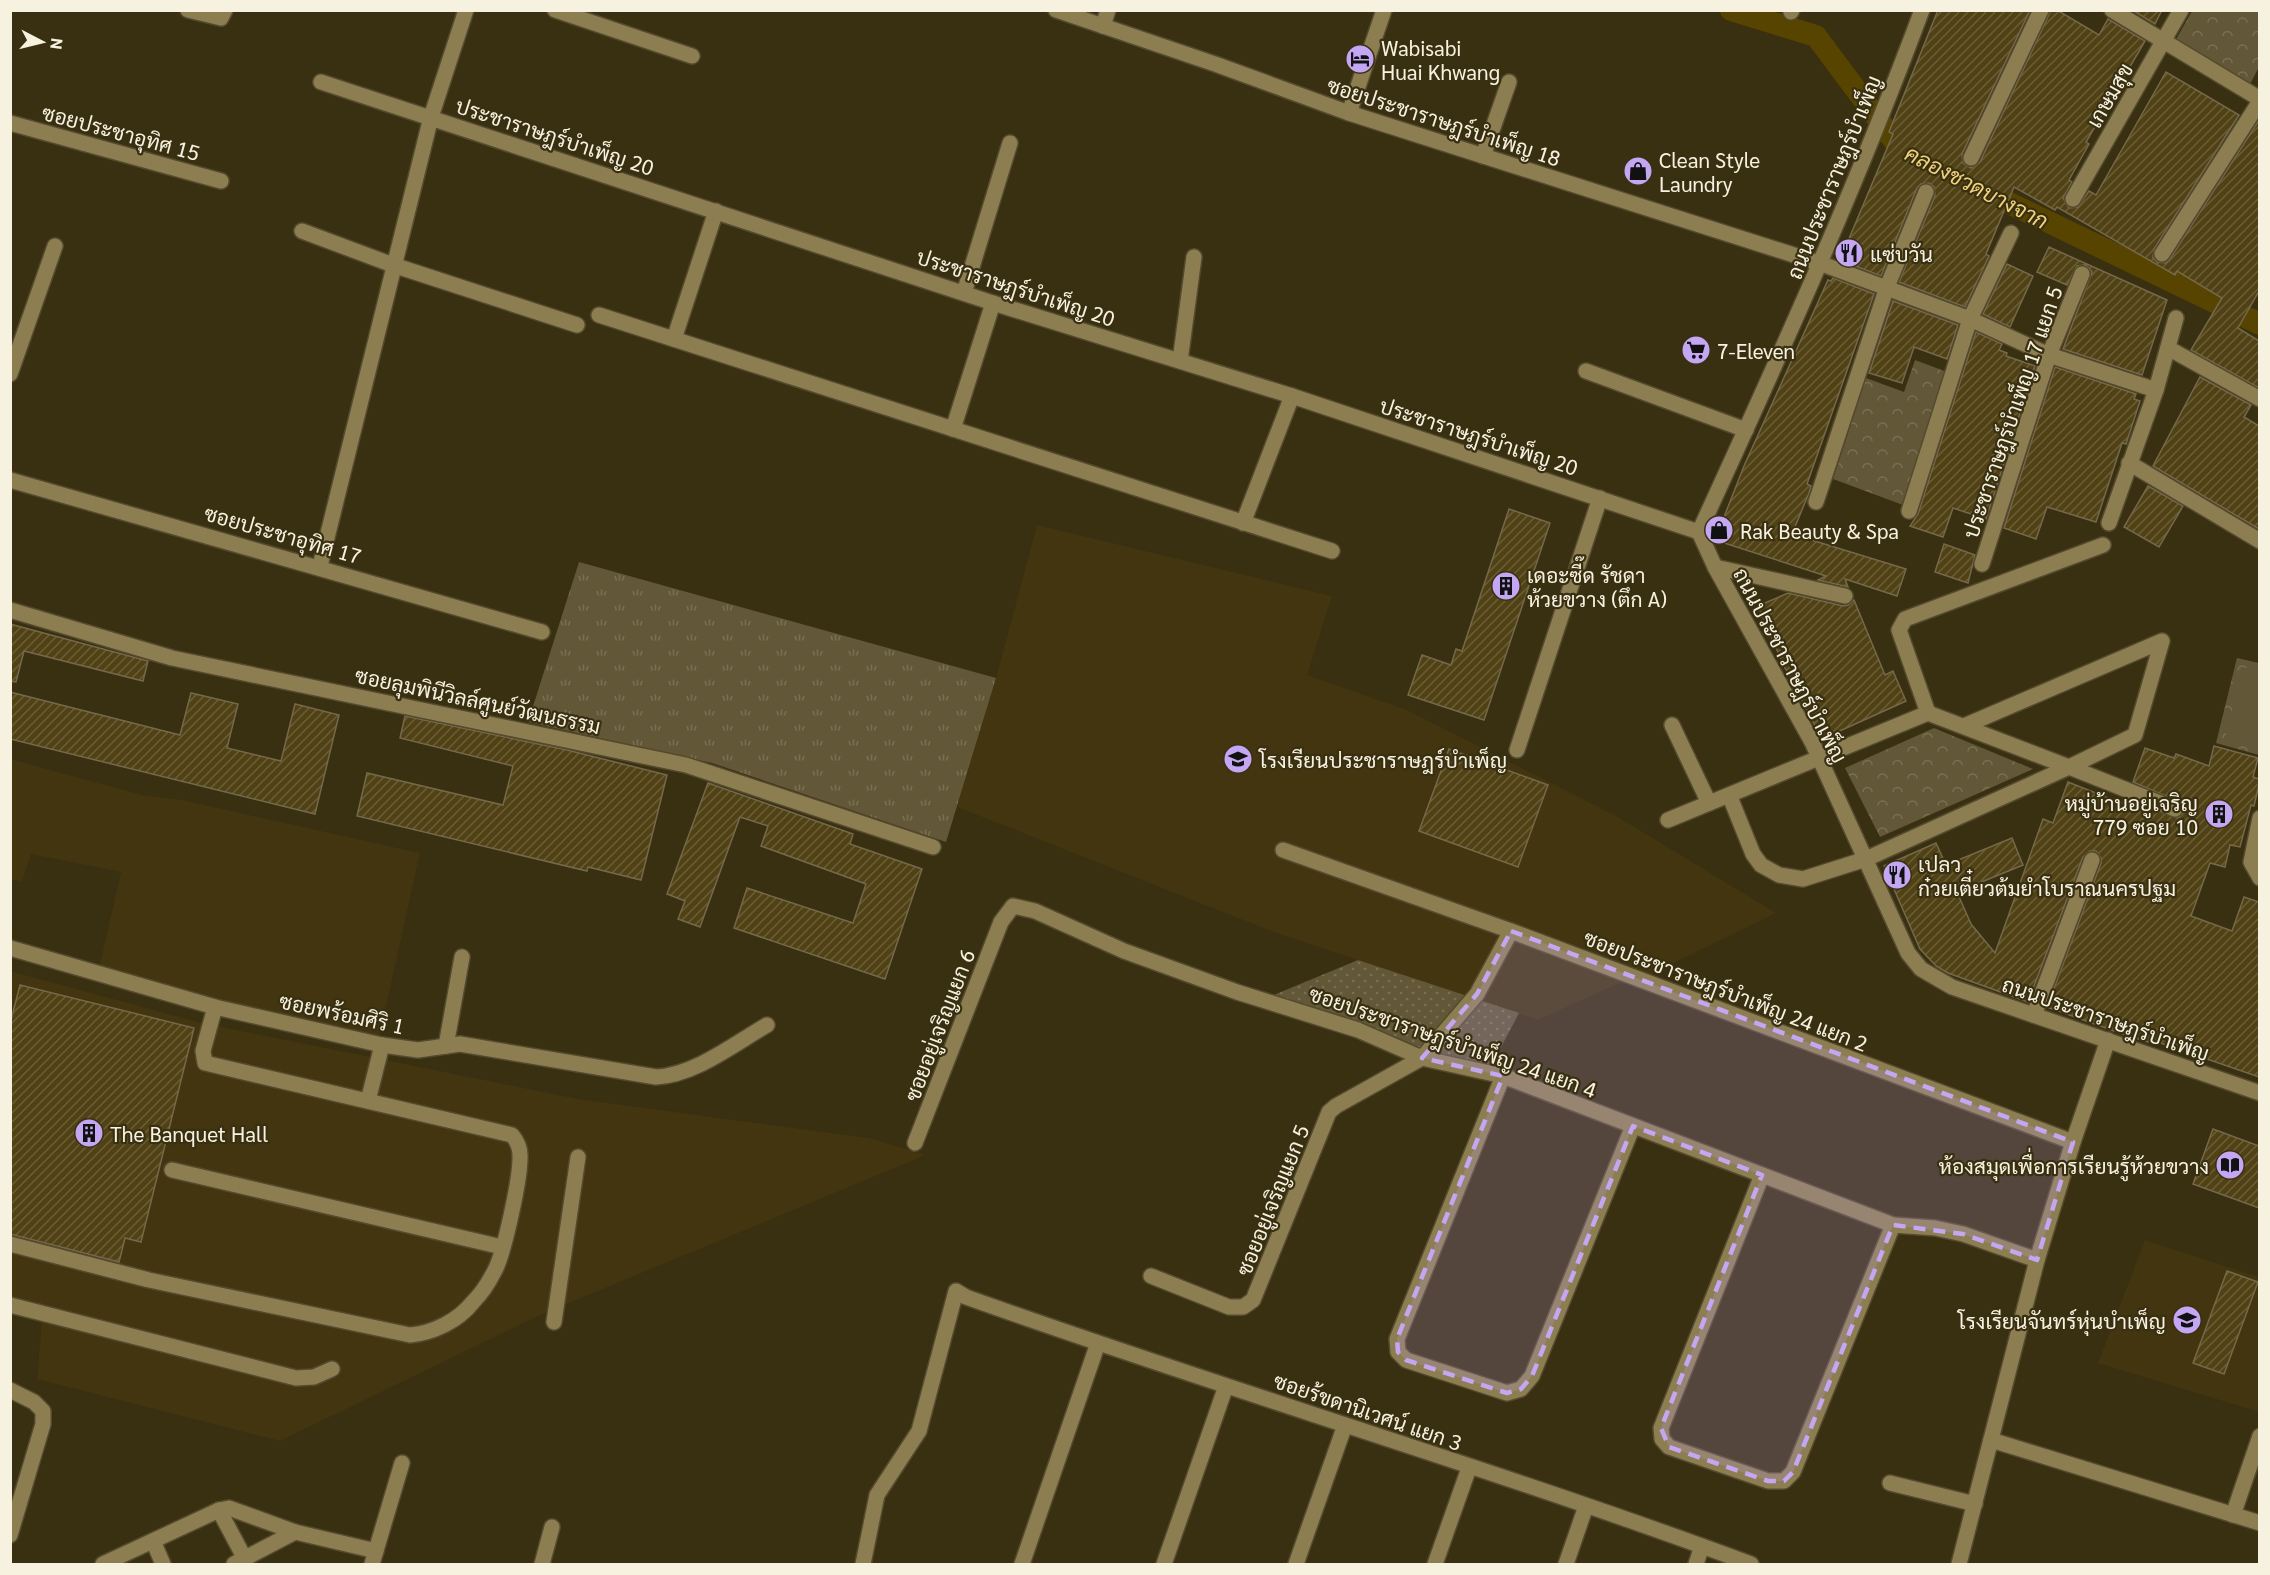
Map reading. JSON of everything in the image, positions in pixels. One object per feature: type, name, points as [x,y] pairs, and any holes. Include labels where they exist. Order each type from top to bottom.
[{"type":"street","points":[[188,10],[219,15]]},
{"type":"street","points":[[320,566],[431,117],[466,10]]},
{"type":"street","points":[[555,10],[692,56]]},
{"type":"street","name":"ซอยประชาราษฎร์บำเพ็ญ 18","points":[[1056,10],[1349,113],[1822,264],[1970,320],[2049,355],[2156,390]]},
{"type":"street","points":[[1103,26],[1108,10]]},
{"type":"street","points":[[1349,113],[1384,10]]},
{"type":"street","name":"ถนนประชาราษฎร์บำเพ็ญ","points":[[1922,10],[1872,145],[1822,264],[1700,532],[1715,567],[1812,742],[1908,953],[1921,969],[1952,987],[2259,1093]]},
{"type":"street","points":[[1971,158],[2041,10]]},
{"type":"street","points":[[2112,10],[2259,100],[2162,254]]},
{"type":"street","name":"เกษมสุข","points":[[2073,199],[2181,10]]},
{"type":"street","name":"ประชาราษฎร์บำเพ็ญ 20","points":[[321,82],[993,303],[1292,396],[1700,532]]},
{"type":"street","points":[[1484,156],[1509,82]]},
{"type":"street","name":"ซอยประชาอุทิศ 15","points":[[10,123],[221,181]]},
{"type":"street","points":[[964,293],[1010,143]]},
{"type":"street","points":[[1816,502],[1887,287],[1926,192]]},
{"type":"street","points":[[674,339],[716,211]]},
{"type":"street","points":[[302,231],[393,265],[577,325]]},
{"type":"street","points":[[1909,512],[1970,320],[2011,233]]},
{"type":"street","points":[[10,374],[55,246]]},
{"type":"street","points":[[1179,361],[1194,257]]},
{"type":"street","name":"ประชาราษฎร์บำเพ็ญ 17 แยก 5","points":[[1982,564],[2049,355],[2082,274]]},
{"type":"street","points":[[953,429],[993,303]]},
{"type":"street","points":[[599,315],[1332,551]]},
{"type":"street","points":[[2109,523],[2156,390],[2176,318]]},
{"type":"street","points":[[2168,348],[2259,399]]},
{"type":"street","points":[[1586,371],[1746,430]]},
{"type":"street","points":[[1243,523],[1292,396]]},
{"type":"street","points":[[2129,463],[2259,541]]},
{"type":"street","name":"ซอยประชาอุทิศ 17","points":[[10,480],[320,566],[542,632]]},
{"type":"street","points":[[1517,750],[1600,498]]},
{"type":"street","points":[[1928,713],[1899,630],[1905,619],[2103,545]]},
{"type":"street","points":[[1715,567],[1845,596]]},
{"type":"street","name":"ซอยลุมพินีวิลล์ศูนย์วัฒนธรรม","points":[[10,610],[172,657],[686,765],[933,847]]},
{"type":"street","points":[[1732,802],[1753,854],[1761,865],[1779,875],[1803,879],[1866,860],[2134,735],[2162,641],[1964,726]]},
{"type":"street","points":[[1668,820],[1928,713],[2175,809]]},
{"type":"street","points":[[1672,725],[1709,803]]},
{"type":"street","points":[[2259,818],[2251,862],[2259,878]]},
{"type":"street","name":"ซอยประชาราษฎร์บำเพ็ญ 24 แยก 2","points":[[1283,850],[1511,931],[2073,1142]]},
{"type":"street","points":[[2034,1015],[2092,860]]},
{"type":"street","name":"ซอยประชาราษฎร์บำเพ็ญ 24 แยก 4","points":[[1001,922],[1013,906],[1035,911],[1124,951],[1237,992],[1358,1030],[1422,1058],[1503,1076],[1893,1225],[1935,1228],[1963,1234],[2037,1260]]},
{"type":"street","name":"ซอยอยู่เจริญแยก 6","points":[[915,1143],[1001,922]]},
{"type":"street","points":[[1422,1058],[1477,994],[1511,931]]},
{"type":"street","name":"ซอยพร้อมศิริ 1","points":[[10,948],[215,1007],[382,1045],[418,1050],[460,1044],[656,1077],[672,1076],[767,1025]]},
{"type":"street","points":[[446,1046],[462,957]]},
{"type":"street","points":[[10,1244],[149,1280],[410,1335],[424,1334],[453,1321],[473,1304],[495,1271],[514,1201],[520,1156],[518,1143],[512,1135],[205,1063],[203,1051],[215,1007]]},
{"type":"street","points":[[1959,1564],[2037,1260],[2073,1142],[2108,1040]]},
{"type":"street","points":[[368,1101],[382,1045]]},
{"type":"street","name":"ซอยอยู่เจริญแยก 5","points":[[1151,1276],[1229,1307],[1243,1307],[1253,1300],[1329,1112],[1422,1058]]},
{"type":"street","points":[[1503,1076],[1397,1339],[1398,1352],[1406,1360],[1507,1393],[1521,1389],[1532,1376],[1633,1126]]},
{"type":"street","points":[[554,1322],[578,1157]]},
{"type":"street","points":[[172,1170],[501,1248]]},
{"type":"street","points":[[1762,1175],[1661,1428],[1662,1439],[1669,1447],[1768,1481],[1784,1481],[1794,1472],[1893,1225]]},
{"type":"street","name":"ซอยร้ขดานิเวศน์ แยก 3","points":[[863,1564],[877,1495],[918,1431],[956,1291],[970,1299],[1098,1343],[1586,1506],[1751,1564]]},
{"type":"street","points":[[10,1305],[296,1378],[314,1377],[332,1369]]},
{"type":"street","points":[[1022,1564],[1098,1343]]},
{"type":"street","points":[[1164,1564],[1226,1386]]},
{"type":"street","points":[[10,1389],[34,1402],[43,1411],[43,1424],[10,1535]]},
{"type":"street","points":[[1296,1564],[1345,1425]]},
{"type":"street","points":[[2234,1515],[2259,1436]]},
{"type":"street","points":[[1991,1440],[2259,1523]]},
{"type":"street","points":[[112,1562],[219,1510],[229,1508],[374,1558],[402,1463]]},
{"type":"street","points":[[1435,1564],[1469,1468]]},
{"type":"street","points":[[1890,1483],[1975,1504]]},
{"type":"street","points":[[1566,1564],[1586,1506]]},
{"type":"street","points":[[219,1510],[239,1562],[295,1532]]},
{"type":"street","points":[[542,1564],[552,1527]]},
{"type":"street","points":[[153,1541],[163,1564]]},
{"type":"street","points":[[1696,1564],[1702,1546]]},
{"type":"highlighted area","points":[[1511,931],[2073,1142],[2037,1260],[1963,1234],[1893,1225],[1793,1472],[1784,1481],[1768,1481],[1669,1447],[1661,1428],[1762,1175],[1633,1126],[1532,1376],[1521,1389],[1507,1393],[1406,1360],[1398,1352],[1397,1339],[1503,1076],[1422,1058],[1477,994]]},
{"type":"shaded area","name":"โรงเรียนประชาราษฎร์บำเพ็ญ","points":[[1037,525],[1332,596],[1307,675],[1407,710],[1618,817],[1776,913],[1649,975],[1615,985],[1538,1020],[1271,931],[957,807],[996,678]]},
{"type":"shaded area","points":[[10,759],[142,795],[182,800],[420,853],[379,1038],[203,999],[99,968],[121,872],[31,854],[22,882],[11,879]]},
{"type":"shaded area","points":[[10,971],[202,1023],[578,1099],[869,1138],[926,1155],[540,1315],[280,1441],[37,1379],[42,1321],[11,1313]]},
{"type":"shaded area","name":"โรงเรียนจันทร์หุ่นบำเพ็ญ","points":[[2145,1240],[2259,1277],[2259,1412],[2098,1363]]},
{"type":"green space","points":[[2192,11],[2259,11],[2259,67],[2249,86],[2174,43]]},
{"type":"green space","points":[[1915,360],[1947,372],[1903,505],[1833,479],[1866,378],[1904,392]]},
{"type":"green space","points":[[579,562],[996,678],[946,842],[712,763],[528,722]]},
{"type":"green space","points":[[2237,658],[2259,663],[2259,755],[2216,743]]},
{"type":"green space","points":[[2243,667],[2259,671],[2259,747],[2225,739]]},
{"type":"green space","points":[[1934,728],[2033,769],[1880,837],[1845,768]]},
{"type":"green space","points":[[1358,960],[1519,1013],[1490,1068],[1411,1045],[1269,997]]},
{"type":"building","points":[[1938,10],[2030,10],[1962,154],[1963,163],[1971,168],[1980,162],[2051,10],[2057,10],[2099,35],[2108,19],[2145,41],[2086,142],[2089,144],[2069,180],[2072,182],[2063,198],[2069,208],[2078,207],[2089,191],[2096,195],[2166,72],[2239,115],[2154,249],[2153,258],[2157,262],[2166,263],[2170,259],[2259,120],[2259,291],[2238,328],[2259,341],[2259,388],[2191,350],[2222,298],[2177,271],[2175,275],[2057,207],[2055,210],[2014,187],[1986,254],[1989,256],[1965,307],[1899,282],[1935,196],[1934,187],[1929,183],[1921,184],[1917,188],[1881,276],[1840,260],[1893,134],[1889,132]]},
{"type":"building","points":[[2132,10],[2162,10],[2155,24]]},
{"type":"building","points":[[2049,247],[2167,300],[2142,375],[2063,349],[2092,272],[2086,265],[2077,266],[2067,285],[2037,272]]},
{"type":"building","points":[[2007,264],[2033,276],[2010,327],[1983,314]]},
{"type":"building","points":[[1833,278],[1874,294],[1807,484],[1811,486],[1809,493],[1792,534],[1906,569],[1897,596],[1845,579],[1848,587],[1818,580],[1826,576],[1715,540],[1744,466],[1828,280],[1831,281]]},
{"type":"building","points":[[1893,301],[1958,325],[1947,359],[1914,347],[1902,383],[1869,373]]},
{"type":"building","points":[[1976,332],[2002,344],[1999,350],[2007,353],[2006,356],[2035,366],[1986,519],[1953,508],[1943,537],[1910,526],[1918,514]]},
{"type":"building","points":[[2055,367],[2136,394],[2134,399],[2140,401],[2126,444],[2122,443],[2096,522],[2047,507],[2036,539],[2004,528]]},
{"type":"building","points":[[2200,377],[2251,405],[2244,417],[2259,426],[2259,529],[2153,466]]},
{"type":"building","points":[[2148,486],[2183,506],[2159,547],[2124,527]]},
{"type":"building","name":"เดอะซี๊ด รัชดา ห้วยขวาง (ตึก A)","points":[[1509,509],[1550,523],[1484,720],[1408,695],[1422,655],[1451,665],[1456,649],[1462,651]]},
{"type":"building","points":[[1944,544],[1975,555],[1968,583],[1935,572]]},
{"type":"building","points":[[1788,593],[1843,606],[1854,600],[1885,675],[1893,671],[1906,701],[1822,739],[1783,664],[1758,606]]},
{"type":"building","points":[[10,624],[148,661],[143,681],[24,651],[16,682],[10,681]]},
{"type":"building","points":[[10,692],[180,735],[191,693],[238,704],[227,748],[281,761],[295,704],[339,715],[315,814],[10,739]]},
{"type":"building","points":[[405,716],[567,750],[667,775],[641,880],[588,867],[587,871],[357,816],[367,773],[503,805],[513,766],[400,738]]},
{"type":"building","points":[[2214,746],[2258,758],[2253,777],[2259,779],[2259,785],[2240,847],[2230,845],[2225,867],[2210,863],[2191,916],[2232,931],[2244,897],[2259,902],[2259,1077],[2047,1007],[2101,863],[2101,858],[2096,851],[2090,851],[2083,857],[2028,1002],[1948,973],[1936,966],[1920,949],[1884,866],[1936,843],[1946,865],[2012,838],[2023,865],[1957,892],[1971,924],[1995,953],[2043,819],[2053,823],[2068,782],[2121,803],[2126,800],[2177,818],[2184,812],[2182,803],[2133,782],[2145,748],[2174,758],[2176,754],[2209,766]]},
{"type":"building","points":[[1449,749],[1548,785],[1518,867],[1419,831]]},
{"type":"building","points":[[708,783],[853,834],[850,844],[922,869],[885,979],[734,928],[747,888],[853,923],[866,884],[761,846],[768,826],[740,817],[700,927],[678,919],[685,901],[667,894]]},
{"type":"building","name":"The Banquet Hall","points":[[20,985],[194,1028],[141,1242],[125,1238],[119,1262],[10,1234],[10,1024]]},
{"type":"building","name":"ห้องสมุดเพื่อการเรียนรู้ห้วยขวาง","points":[[2213,1129],[2259,1146],[2259,1208],[2193,1184]]},
{"type":"building","points":[[2227,1271],[2258,1282],[2224,1374],[2193,1363]]},
{"type":"waterway","name":"คลองชวดบางจาก","points":[[1731,10],[1816,36],[1901,150],[1913,156]]},
{"type":"waterway","name":"คลองชวดบางจาก","points":[[1980,189],[2260,324]]},
{"type":"place","name":"Wabisabi Huai Khwang","points":[[1360,59]]},
{"type":"place","name":"Clean Style Laundry","points":[[1638,171]]},
{"type":"place","name":"แซ่บวัน","points":[[1849,253]]},
{"type":"place","name":"7-Eleven","points":[[1696,350]]},
{"type":"place","name":"Rak Beauty & Spa","points":[[1719,530]]},
{"type":"place","name":"เดอะซี๊ด รัชดา ห้วยขวาง (ตึก A)","points":[[1506,586]]},
{"type":"place","name":"โรงเรียนประชาราษฎร์บำเพ็ญ","points":[[1238,759]]},
{"type":"place","name":"หมู่บ้านอยู่เจริญ 779 ซอย 10","points":[[2219,814]]},
{"type":"place","name":"เปลว ก๋วยเตี๋ยวต้มยำโบราณนครปฐม","points":[[1897,875]]},
{"type":"place","name":"The Banquet Hall","points":[[89,1133]]},
{"type":"place","name":"ห้องสมุดเพื่อการเรียนรู้ห้วยขวาง","points":[[2230,1165]]},
{"type":"place","name":"โรงเรียนจันทร์หุ่นบำเพ็ญ","points":[[2187,1320]]}]
